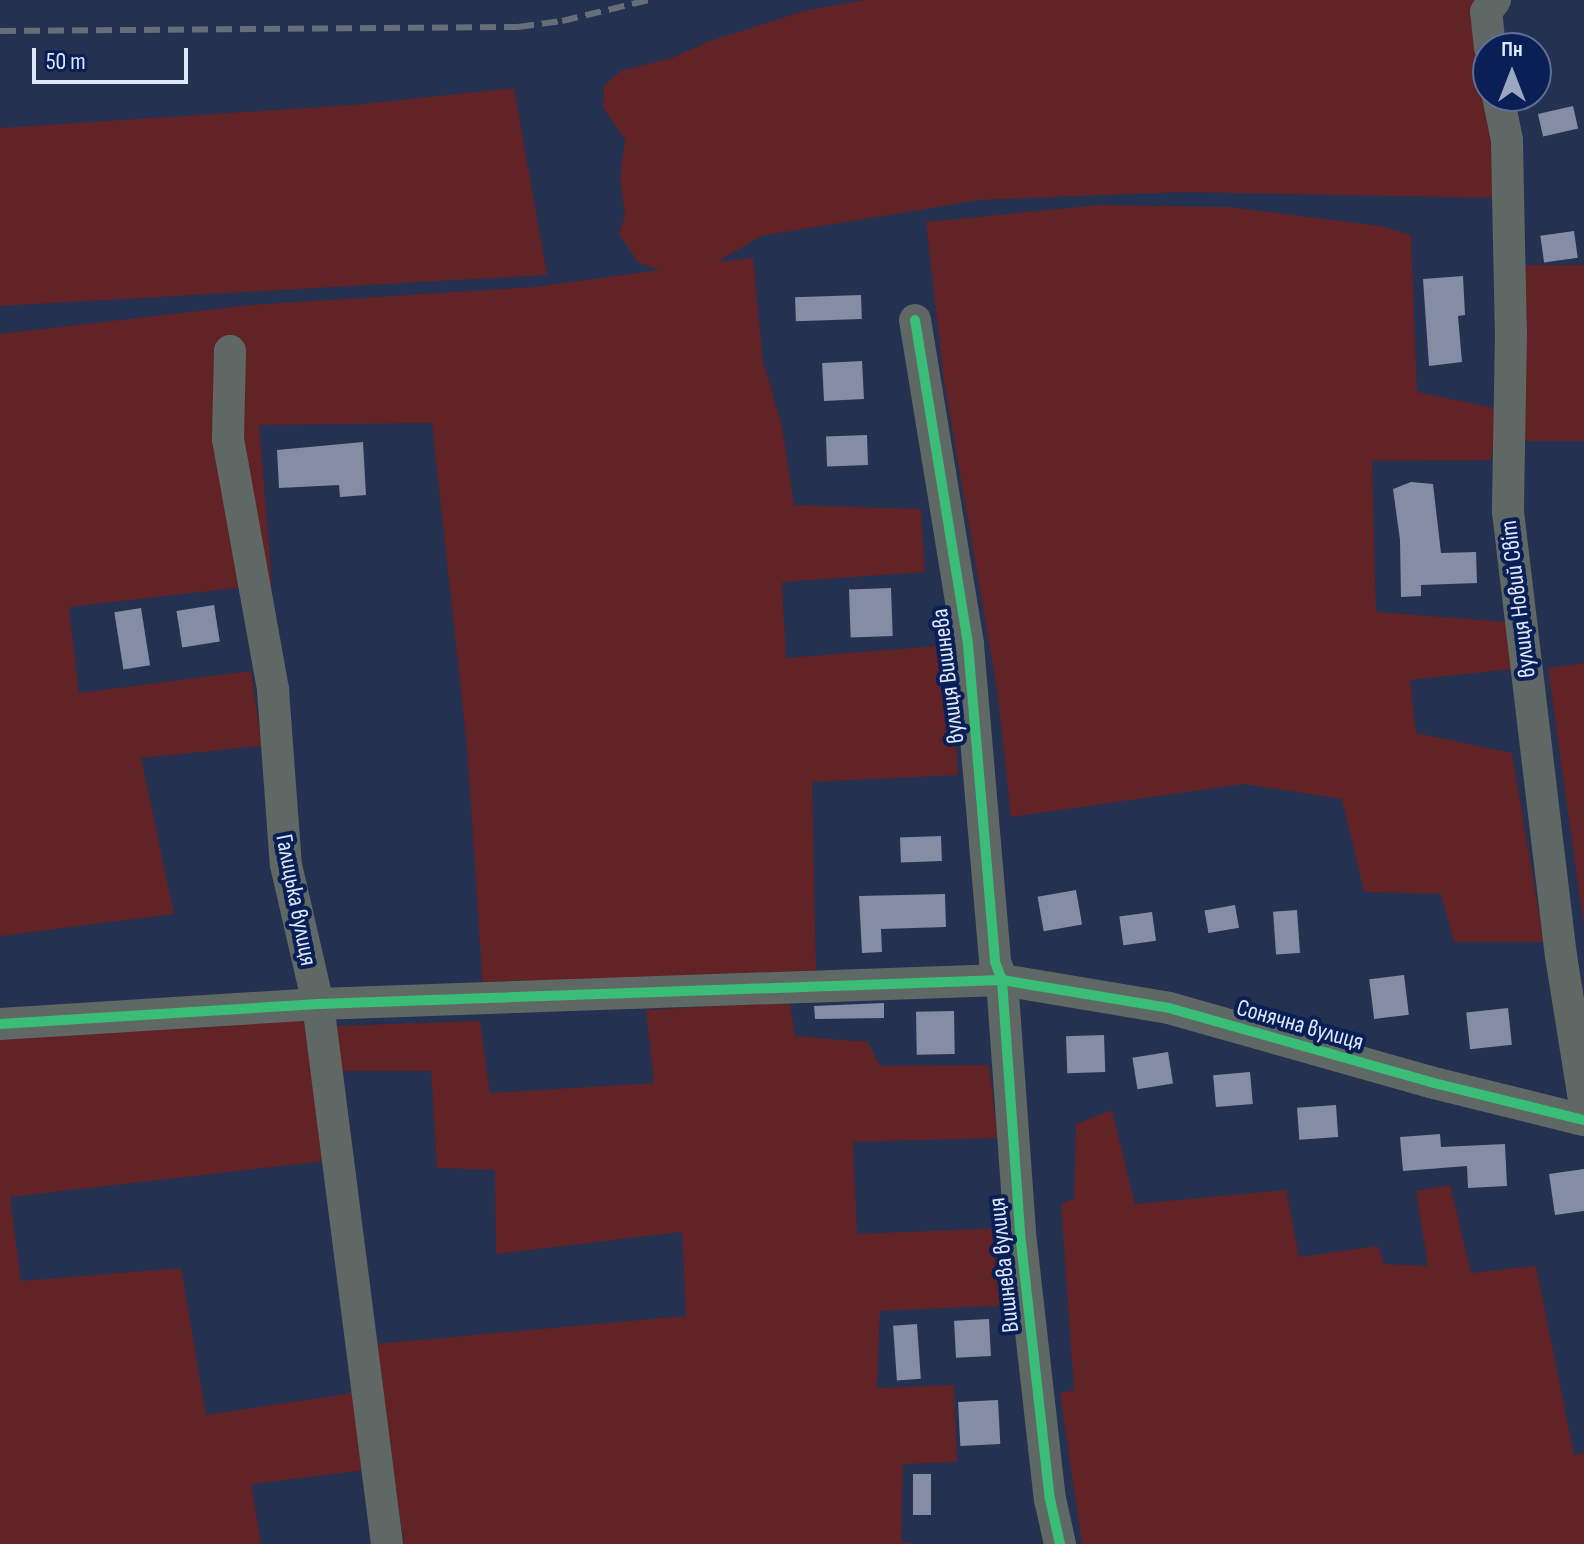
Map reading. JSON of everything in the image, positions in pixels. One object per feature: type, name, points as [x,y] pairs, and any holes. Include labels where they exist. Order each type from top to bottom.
[{"type":"street","points":[[1488,32],[1486,12],[1495,0]]},
{"type":"street","name":"вулиця Новий Світ","points":[[1501,112],[1507,140],[1509,226],[1508,512],[1561,956],[1584,1099]]},
{"type":"street","name":"вулиця Вишнева","points":[[915,320],[968,645],[995,962],[1002,980]]},
{"type":"street","name":"Галицька вулиця","points":[[230,351],[228,439],[273,690],[286,865],[318,1004],[387,1544]]},
{"type":"street","name":"Сонячна вулиця","points":[[0,1024],[318,1004],[1002,980],[1169,1008],[1430,1082],[1584,1120]]},
{"type":"street","name":"Вишнева вулиця","points":[[1002,980],[1021,1242],[1050,1499],[1060,1544]]},
{"type":"shaded area","points":[[865,0],[1474,0],[1478,32],[1472,32],[1472,112],[1490,112],[1498,198],[1183,192],[979,200],[761,236],[717,262],[753,258],[763,362],[782,426],[794,505],[921,509],[925,572],[782,582],[786,658],[950,645],[958,775],[812,782],[816,971],[483,990],[467,746],[432,423],[259,425],[272,584],[69,607],[79,693],[251,671],[262,746],[141,758],[174,914],[0,936],[0,334],[251,305],[534,287],[660,270],[639,263],[619,234],[625,216],[620,178],[625,140],[603,107],[604,86],[620,71],[672,58],[710,41],[807,10]]},
{"type":"shaded area","points":[[514,88],[547,275],[0,306],[0,128],[353,105]]},
{"type":"shaded area","points":[[1098,205],[1229,207],[1381,226],[1411,235],[1417,392],[1499,409],[1491,460],[1372,461],[1376,612],[1507,622],[1513,669],[1410,680],[1416,733],[1512,753],[1544,942],[1454,942],[1441,894],[1364,892],[1342,799],[1244,784],[1011,817],[997,689],[944,381],[926,222]]},
{"type":"shaded area","points":[[1517,265],[1584,265],[1584,441],[1517,441]]},
{"type":"shaded area","points":[[1584,663],[1584,927],[1548,668]]},
{"type":"shaded area","points":[[295,990],[317,1074],[325,1161],[10,1197],[21,1281],[181,1268],[206,1415],[353,1393],[366,1470],[251,1484],[261,1544],[0,1544],[0,1009]]},
{"type":"shaded area","points":[[790,1002],[795,1036],[868,1042],[880,1066],[989,1065],[998,1138],[853,1142],[857,1234],[1004,1228],[1017,1305],[880,1311],[877,1388],[954,1385],[957,1462],[903,1464],[901,1542],[918,1544],[404,1544],[375,1344],[686,1316],[682,1232],[496,1254],[495,1170],[437,1168],[431,1071],[339,1071],[337,1026],[480,1021],[490,1093],[654,1083],[646,1010]]},
{"type":"shaded area","points":[[1112,1110],[1135,1204],[1286,1190],[1299,1257],[1378,1246],[1384,1264],[1428,1266],[1416,1191],[1450,1185],[1471,1273],[1536,1266],[1574,1455],[1584,1453],[1584,1544],[1082,1544],[1060,1393],[1074,1390],[1061,1204],[1074,1199],[1076,1124]]},
{"type":"building","points":[[1573,106],[1578,128],[1543,137],[1538,114]]},
{"type":"building","points":[[1574,231],[1578,258],[1544,262],[1540,236]]},
{"type":"building","points":[[1463,276],[1465,315],[1458,316],[1462,362],[1429,366],[1423,279]]},
{"type":"building","points":[[861,295],[862,319],[796,321],[795,297]]},
{"type":"building","points":[[862,361],[864,399],[824,401],[822,363]]},
{"type":"building","points":[[867,435],[868,465],[827,466],[826,436]]},
{"type":"building","points":[[363,442],[366,495],[340,497],[339,485],[279,488],[277,450]]},
{"type":"building","points":[[1411,482],[1433,484],[1441,553],[1476,552],[1477,583],[1421,585],[1421,596],[1401,597],[1400,540],[1393,489]]},
{"type":"building","points":[[891,588],[893,636],[851,637],[849,589]]},
{"type":"building","points":[[214,605],[220,642],[182,647],[176,611]]},
{"type":"building","points":[[141,608],[150,665],[123,670],[114,612]]},
{"type":"building","points":[[941,836],[942,861],[901,862],[900,837]]},
{"type":"building","points":[[1076,890],[1082,924],[1044,931],[1038,897]]},
{"type":"building","points":[[945,894],[946,927],[881,929],[882,952],[862,953],[859,896]]},
{"type":"building","points":[[1235,905],[1239,928],[1208,933],[1204,910]]},
{"type":"building","points":[[1297,910],[1300,953],[1276,955],[1273,912]]},
{"type":"building","points":[[1152,912],[1156,941],[1123,945],[1119,917]]},
{"type":"building","points":[[1404,975],[1409,1015],[1374,1019],[1369,979]]},
{"type":"building","points":[[884,1003],[884,1018],[815,1019],[814,1006]]},
{"type":"building","points":[[1508,1008],[1512,1045],[1470,1049],[1466,1012]]},
{"type":"building","points":[[954,1011],[955,1054],[917,1055],[916,1012]]},
{"type":"building","points":[[1104,1035],[1105,1072],[1067,1073],[1066,1036]]},
{"type":"building","points":[[1168,1052],[1173,1084],[1137,1089],[1132,1058]]},
{"type":"building","points":[[1250,1072],[1253,1104],[1216,1107],[1213,1075]]},
{"type":"building","points":[[1336,1105],[1338,1137],[1299,1140],[1297,1108]]},
{"type":"building","points":[[1440,1134],[1441,1147],[1505,1144],[1507,1186],[1468,1188],[1467,1166],[1403,1171],[1400,1137]]},
{"type":"building","points":[[1584,1169],[1584,1211],[1555,1215],[1549,1174]]},
{"type":"building","points":[[989,1319],[991,1356],[956,1358],[954,1321]]},
{"type":"building","points":[[917,1324],[921,1379],[897,1381],[893,1326]]},
{"type":"building","points":[[998,1400],[1000,1444],[960,1446],[958,1402]]},
{"type":"building","points":[[913,1474],[931,1474],[931,1515],[913,1515]]},
{"type":"railway","points":[[0,31],[518,27],[562,21],[649,0]]},
{"type":"cycle path","points":[[915,320],[968,645],[995,962],[1002,980],[1021,1242],[1050,1499],[1060,1544]]},
{"type":"cycle path","points":[[0,1024],[318,1004],[1002,980],[1169,1008],[1430,1082],[1584,1120]]}]
